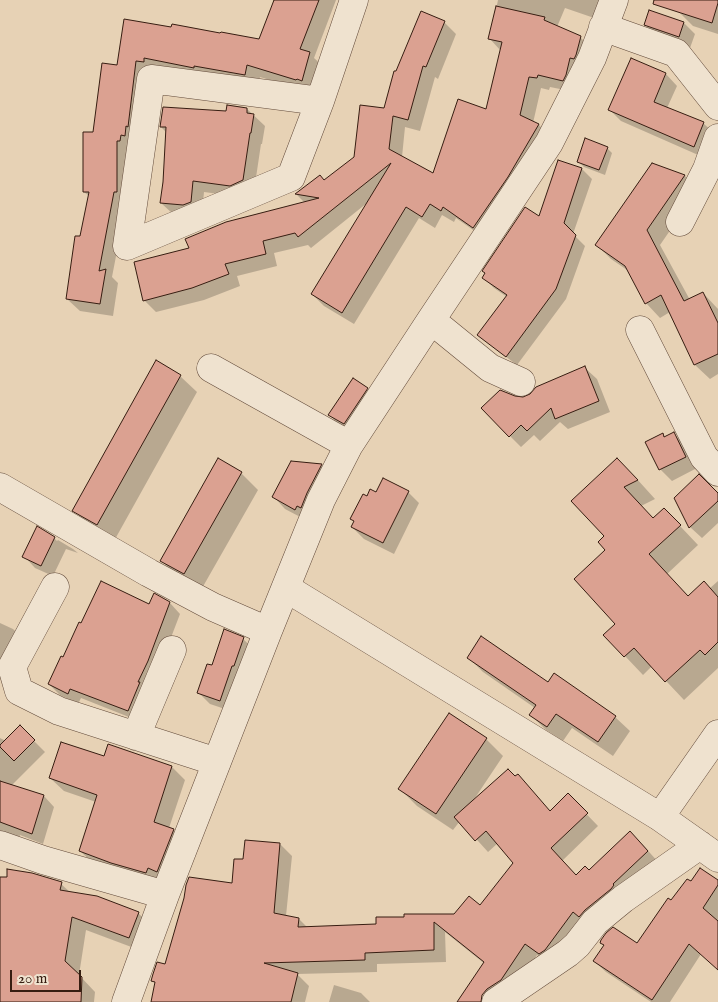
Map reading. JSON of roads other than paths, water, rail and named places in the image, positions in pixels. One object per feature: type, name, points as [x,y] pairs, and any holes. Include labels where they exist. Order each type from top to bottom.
[{"type":"street","points":[[320,101],[151,78],[126,246],[291,177],[320,101],[354,0]]},
{"type":"street","points":[[126,1002],[165,895],[286,588],[296,558],[321,500],[349,445],[549,143],[592,58],[614,0]]},
{"type":"street","points":[[603,27],[676,53],[718,106]]},
{"type":"street","points":[[680,222],[707,169],[718,138]]},
{"type":"street","points":[[431,320],[490,368],[521,382]]},
{"type":"street","points":[[640,330],[704,457],[718,472]]},
{"type":"street","points":[[211,368],[349,445]]},
{"type":"street","points":[[0,487],[157,577],[213,607],[268,631]]},
{"type":"street","points":[[56,587],[12,667],[19,691],[60,711],[217,762]]},
{"type":"street","points":[[286,588],[660,817],[709,851],[622,899],[595,922],[577,945],[568,953],[496,1002]]},
{"type":"street","points":[[136,736],[172,650]]},
{"type":"street","points":[[660,817],[718,734]]},
{"type":"street","points":[[0,845],[44,860],[165,895]]}]
